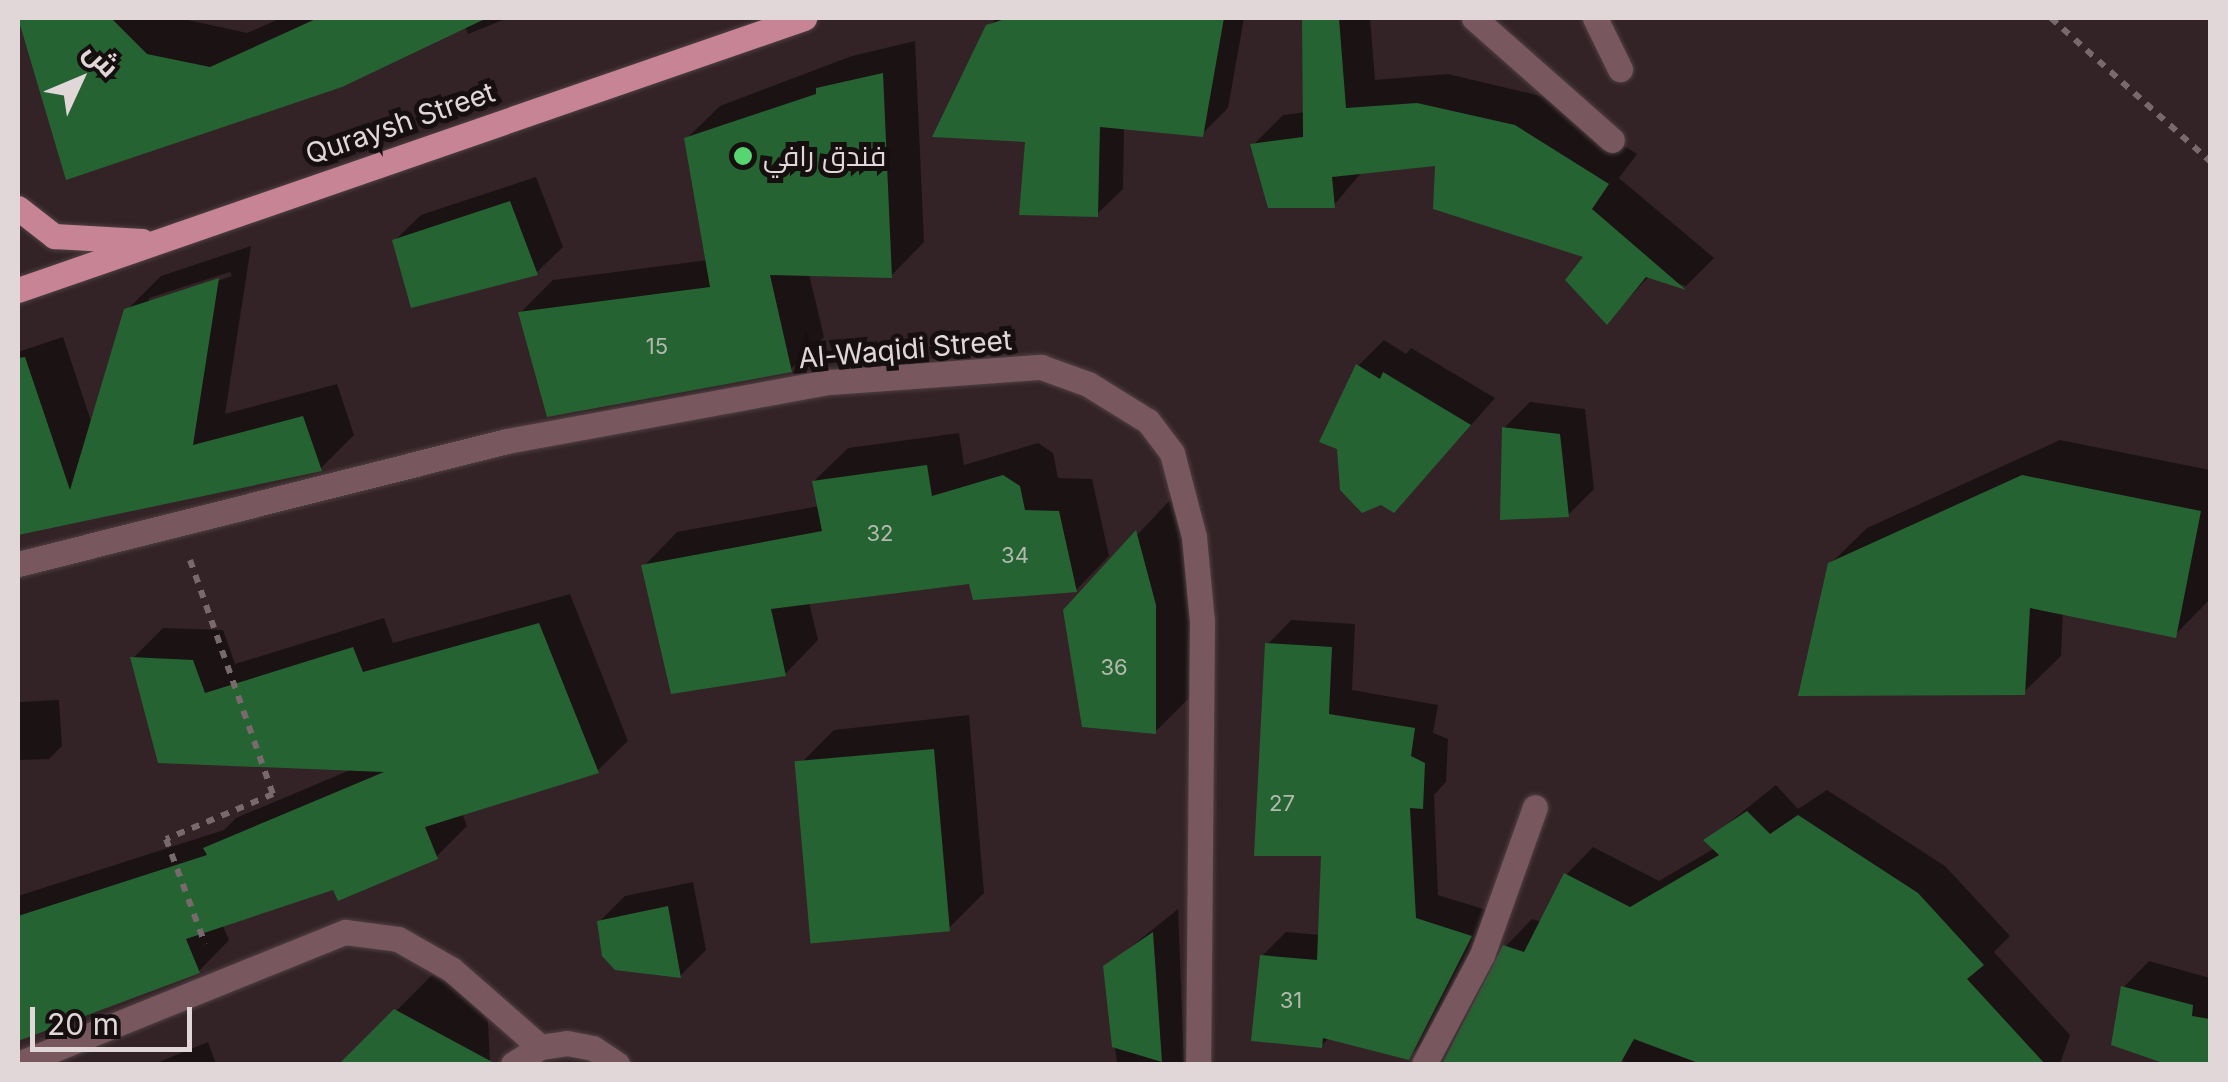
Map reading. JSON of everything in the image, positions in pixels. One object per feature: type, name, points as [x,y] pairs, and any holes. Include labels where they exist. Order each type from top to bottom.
[{"type":"main road","name":"Quraysh Street","points":[[18,290],[804,18]]},
{"type":"main road","points":[[18,208],[54,236],[154,242]]},
{"type":"street","points":[[1474,18],[1612,140]]},
{"type":"street","points":[[1595,18],[1620,68]]},
{"type":"street","name":"Al-Waqidi Street","points":[[18,564],[508,441],[830,382],[1041,367],[1124,402],[1172,453],[1194,537],[1202,621],[1198,1064]]},
{"type":"street","points":[[1424,1064],[1482,955],[1535,807]]},
{"type":"street","points":[[18,1064],[344,932],[371,932],[451,968],[540,1047]]},
{"type":"street","points":[[513,1064],[540,1047],[593,1048],[618,1064]]},
{"type":"path","points":[[2051,18],[2210,161]]},
{"type":"path","points":[[178,526],[274,794],[166,839],[220,982]]},
{"type":"building","points":[[18,18],[111,18],[147,54],[210,67],[318,18],[487,18],[342,87],[66,180]]},
{"type":"building","points":[[1008,18],[1224,18],[1203,137],[1100,127],[1098,217],[1019,215],[1025,142],[932,137],[986,25]]},
{"type":"building","points":[[1302,18],[1339,18],[1346,108],[1417,103],[1515,125],[1609,184],[1592,209],[1686,290],[1646,277],[1607,325],[1565,280],[1583,257],[1433,209],[1435,166],[1332,177],[1335,208],[1268,208],[1250,144],[1303,137]]},
{"type":"building","points":[[883,73],[892,278],[770,275],[792,372],[547,417],[518,312],[710,287],[684,138],[816,94],[816,88]]},
{"type":"building","points":[[510,201],[538,275],[411,308],[392,240]]},
{"type":"building","points":[[219,278],[193,445],[303,416],[322,471],[18,535],[18,358],[25,357],[70,490],[124,309]]},
{"type":"building","points":[[1356,364],[1380,379],[1383,372],[1471,425],[1394,513],[1381,505],[1362,513],[1340,490],[1337,449],[1319,442]]},
{"type":"building","points":[[1502,427],[1560,434],[1569,517],[1500,520]]},
{"type":"building","points":[[927,465],[932,496],[1003,475],[1020,486],[1025,510],[1059,511],[1077,592],[973,600],[969,584],[771,609],[786,676],[671,694],[641,565],[822,531],[812,481]]},
{"type":"building","points":[[2022,475],[2201,511],[2176,638],[2030,608],[2025,695],[1798,696],[1828,563]]},
{"type":"building","points":[[1136,530],[1156,605],[1156,734],[1082,727],[1063,610]]},
{"type":"building","points":[[539,623],[599,773],[425,827],[438,859],[338,901],[333,890],[186,939],[200,973],[18,1041],[18,916],[207,855],[203,848],[384,772],[158,763],[130,657],[193,660],[205,693],[353,647],[363,672]]},
{"type":"building","points":[[1265,643],[1332,647],[1329,714],[1415,728],[1411,756],[1425,763],[1423,809],[1410,808],[1416,918],[1472,936],[1409,1060],[1323,1038],[1322,1048],[1251,1041],[1260,955],[1317,960],[1321,856],[1254,856]]},
{"type":"building","points":[[934,749],[950,931],[810,944],[795,761]]},
{"type":"building","points":[[1747,811],[1770,834],[1798,815],[1918,893],[1984,965],[1967,979],[2045,1064],[1701,1064],[1634,1039],[1620,1064],[1442,1064],[1503,945],[1524,952],[1564,873],[1630,907],[1719,855],[1703,840]]},
{"type":"building","points":[[668,906],[681,978],[615,970],[602,956],[597,921]]},
{"type":"building","points":[[1153,932],[1162,1062],[1112,1047],[1103,966]]},
{"type":"building","points":[[2121,986],[2193,1005],[2192,1016],[2210,1019],[2210,1064],[2166,1064],[2111,1045]]},
{"type":"building","points":[[394,1009],[496,1064],[339,1064]]},
{"type":"place","name":"فندق رافي","points":[[743,156]]}]
